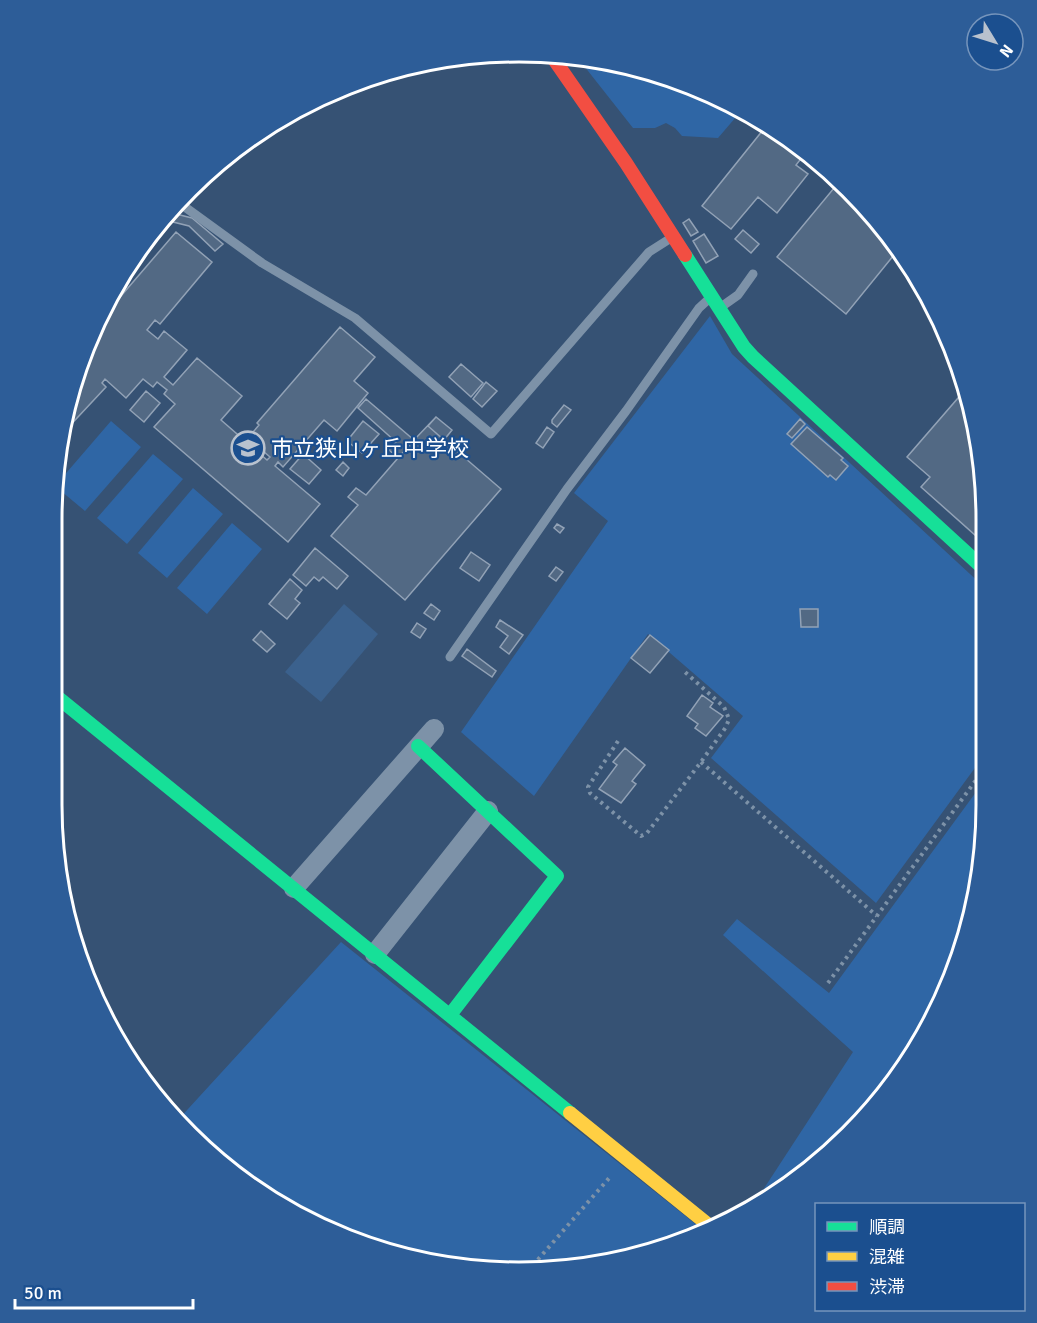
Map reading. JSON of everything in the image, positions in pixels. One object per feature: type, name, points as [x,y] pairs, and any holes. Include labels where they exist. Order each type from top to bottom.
[{"type":"street","points":[[557,63],[626,163],[753,357],[976,562]]},
{"type":"street","points":[[62,701],[704,1222]]},
{"type":"street","points":[[294,888],[434,729]]},
{"type":"street","points":[[418,747],[557,876],[450,1015]]},
{"type":"street","points":[[375,954],[488,811]]},
{"type":"lane","points":[[184,207],[262,263],[355,318],[491,434],[649,252],[673,236]]},
{"type":"lane","points":[[450,657],[567,489],[699,308],[738,295],[753,273]]},
{"type":"path","points":[[618,741],[588,787],[590,793],[641,836],[646,833],[701,762],[726,728],[729,719],[724,707],[685,672]]},
{"type":"path","points":[[701,762],[877,916]]},
{"type":"path","points":[[828,982],[976,780]]},
{"type":"path","points":[[536,1261],[627,1158]]},
{"type":"shaded area","points":[[584,66],[637,77],[665,86],[693,96],[736,117],[718,138],[682,136],[666,123],[655,128],[633,128]]},
{"type":"shaded area","points":[[710,316],[732,354],[976,580],[976,766],[876,903],[711,758],[743,716],[648,634],[534,796],[461,732],[608,521],[574,493]]},
{"type":"shaded area","points":[[111,421],[141,447],[85,511],[62,492],[63,476]]},
{"type":"shaded area","points":[[153,454],[183,479],[127,544],[97,518]]},
{"type":"shaded area","points":[[193,488],[223,514],[167,578],[138,553]]},
{"type":"shaded area","points":[[232,523],[262,549],[207,614],[177,588]]},
{"type":"shaded area","points":[[344,604],[378,634],[321,702],[285,672]]},
{"type":"shaded area","points":[[976,792],[975,834],[967,894],[951,951],[928,1007],[898,1058],[862,1106],[820,1148],[763,1190],[853,1052],[723,935],[737,919],[829,993]]},
{"type":"shaded area","points":[[341,942],[697,1225],[637,1246],[578,1258],[518,1262],[459,1258],[429,1253],[344,1227],[290,1200],[240,1167],[183,1115]]},
{"type":"building","points":[[761,132],[801,159],[796,165],[808,174],[777,213],[758,197],[731,229],[702,206]]},
{"type":"building","points":[[834,188],[862,217],[892,257],[846,314],[777,257]]},
{"type":"building","points":[[177,214],[192,218],[223,244],[215,251],[189,226],[171,222]]},
{"type":"building","points":[[689,219],[698,232],[691,236],[683,223]]},
{"type":"building","points":[[743,230],[759,244],[751,253],[735,239]]},
{"type":"building","name":"市立狭山ヶ丘中学校","points":[[176,232],[212,262],[160,324],[155,320],[147,330],[158,339],[164,331],[187,350],[164,377],[173,385],[197,358],[242,396],[221,420],[267,460],[270,457],[248,438],[259,425],[257,423],[340,327],[375,357],[354,381],[368,393],[337,431],[324,420],[283,467],[278,462],[275,466],[320,504],[288,542],[154,427],[175,404],[164,394],[167,390],[157,382],[153,387],[143,379],[126,398],[105,379],[102,383],[106,387],[71,424],[96,344],[118,300]]},
{"type":"building","points":[[704,234],[718,256],[706,263],[693,241]]},
{"type":"building","points":[[461,364],[483,383],[471,397],[449,377]]},
{"type":"building","points":[[486,382],[497,391],[482,407],[473,399]]},
{"type":"building","points":[[146,391],[160,403],[144,422],[130,410]]},
{"type":"building","points":[[959,397],[972,459],[976,536],[921,487],[930,477],[907,457]]},
{"type":"building","points":[[366,399],[414,440],[436,417],[452,430],[444,440],[501,489],[405,600],[331,536],[358,505],[348,497],[356,488],[366,495],[398,458],[389,450],[396,442],[358,408]]},
{"type":"building","points":[[366,399],[414,440],[398,458],[389,450],[396,442],[358,408]]},
{"type":"building","points":[[564,405],[571,410],[557,427],[552,420]]},
{"type":"building","points":[[436,417],[452,430],[444,440],[428,426]]},
{"type":"building","points":[[800,419],[805,424],[792,438],[787,434]]},
{"type":"building","points":[[363,421],[379,434],[362,453],[347,441]]},
{"type":"building","points":[[547,427],[554,432],[543,448],[536,443]]},
{"type":"building","points":[[807,427],[843,458],[841,460],[848,466],[836,480],[830,475],[828,477],[791,444]]},
{"type":"building","points":[[303,454],[321,470],[309,484],[290,469]]},
{"type":"building","points":[[343,462],[349,468],[343,476],[336,470]]},
{"type":"building","points":[[557,524],[564,528],[560,533],[554,528]]},
{"type":"building","points":[[315,548],[348,576],[337,589],[323,577],[319,581],[314,577],[306,586],[293,575]]},
{"type":"building","points":[[471,552],[490,565],[479,581],[460,568]]},
{"type":"building","points":[[556,567],[563,572],[556,581],[549,576]]},
{"type":"building","points":[[290,579],[302,590],[295,599],[300,603],[287,619],[269,604]]},
{"type":"building","points":[[431,604],[440,611],[434,620],[424,613]]},
{"type":"building","points":[[800,609],[818,609],[818,627],[801,627]]},
{"type":"building","points":[[500,620],[523,635],[509,654],[500,647],[508,636],[496,627]]},
{"type":"building","points":[[417,623],[426,629],[420,638],[411,632]]},
{"type":"building","points":[[261,631],[275,644],[267,652],[253,640]]},
{"type":"building","points":[[650,635],[669,650],[650,673],[631,658]]},
{"type":"building","points":[[467,649],[496,671],[492,677],[462,656]]},
{"type":"building","points":[[702,695],[713,703],[710,707],[723,716],[706,736],[695,728],[698,724],[687,716]]},
{"type":"building","points":[[625,748],[645,765],[632,781],[636,784],[621,803],[599,789],[617,765],[613,762]]},
{"type":"traffic: fast","points":[[685,255],[744,347],[753,357],[976,562]]},
{"type":"traffic: fast","points":[[62,701],[570,1113]]},
{"type":"traffic: fast","points":[[418,746],[557,876],[450,1015]]},
{"type":"traffic: slow","points":[[570,1113],[704,1222]]},
{"type":"traffic: jam","points":[[557,63],[626,163],[685,255]]},
{"type":"place","name":"市立狭山ヶ丘中学校","points":[[248,448]]}]
